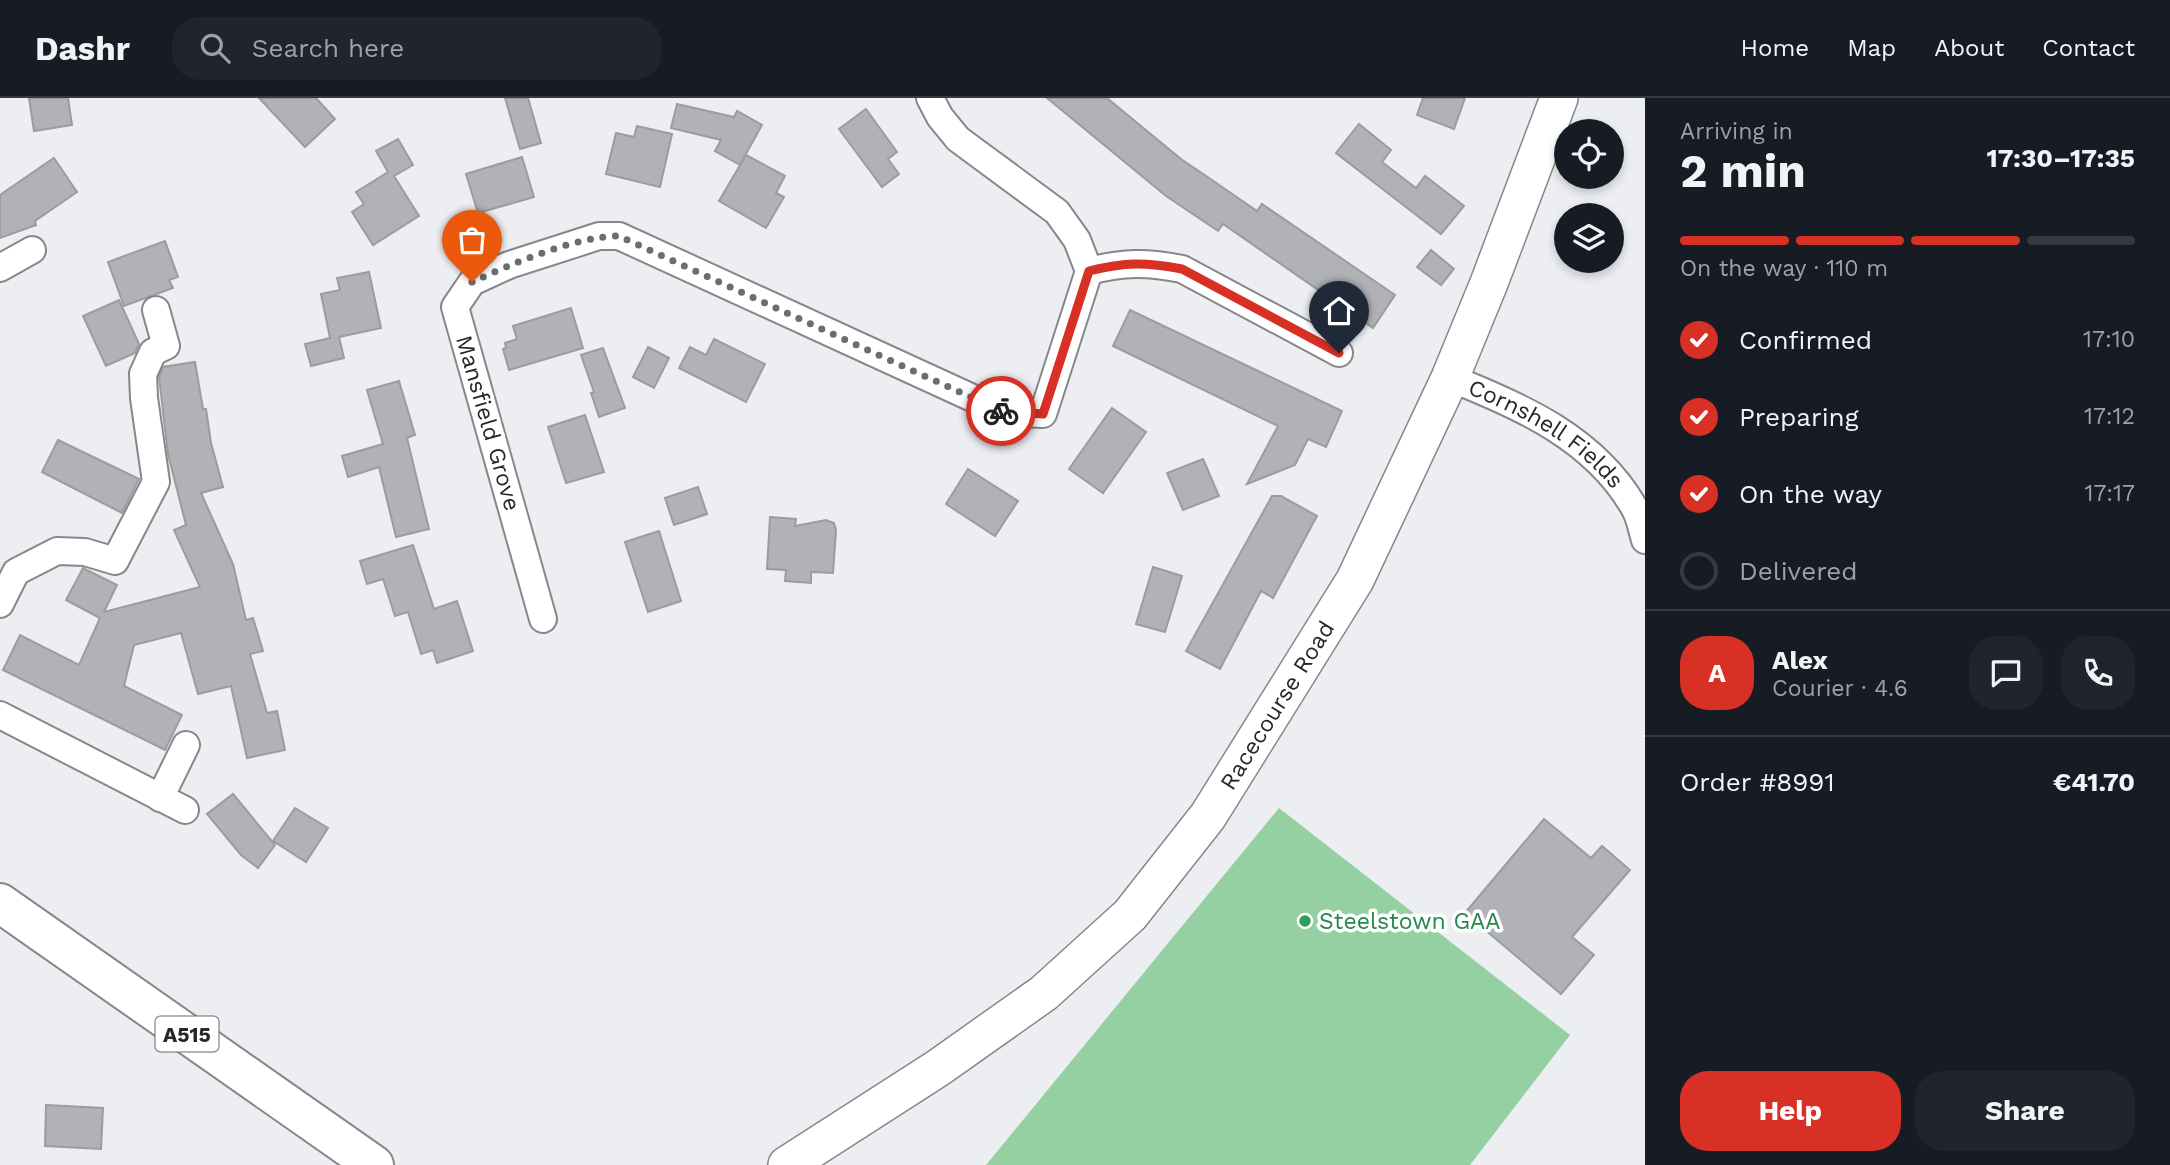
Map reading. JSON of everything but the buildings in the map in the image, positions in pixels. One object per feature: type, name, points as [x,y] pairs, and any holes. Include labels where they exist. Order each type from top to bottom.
[{"type":"highway","name":"A515","points":[[0,903],[374,1165]]},
{"type":"street","points":[[930,98],[940,117],[958,139],[1057,212],[1077,240],[1089,271],[1119,263],[1153,263],[1182,269],[1339,353]]},
{"type":"street","name":"Racecourse Road","points":[[792,1163],[939,1068],[1044,993],[1130,915],[1208,816],[1354,580],[1450,378],[1559,98]]},
{"type":"street","name":"Mansfield Grove","points":[[543,619],[455,307],[472,282],[509,265],[599,236],[619,236],[1003,412],[1043,414],[1089,271]]},
{"type":"street","points":[[0,268],[32,250]]},
{"type":"street","points":[[0,604],[16,572],[57,551],[85,552],[115,561],[156,482],[143,374],[153,352],[166,346],[156,310]]},
{"type":"street","name":"Cornshell Fields","points":[[1450,378],[1499,397],[1550,423],[1605,466],[1636,510],[1645,540]]},
{"type":"street","points":[[0,715],[185,810]]},
{"type":"street","points":[[160,798],[186,745]]},
{"type":"green space","name":"Steelstown GAA","points":[[1279,808],[1570,1035],[1470,1165],[986,1165]]},
{"type":"way so far","points":[[472,282],[509,265],[599,236],[619,236],[1001,411]]},
{"type":"place","name":"Steelstown GAA","points":[[1305,921]]},
{"type":"route","points":[[1001,411],[1043,414],[1089,271],[1119,263],[1153,263],[1182,269],[1339,353]]}]
